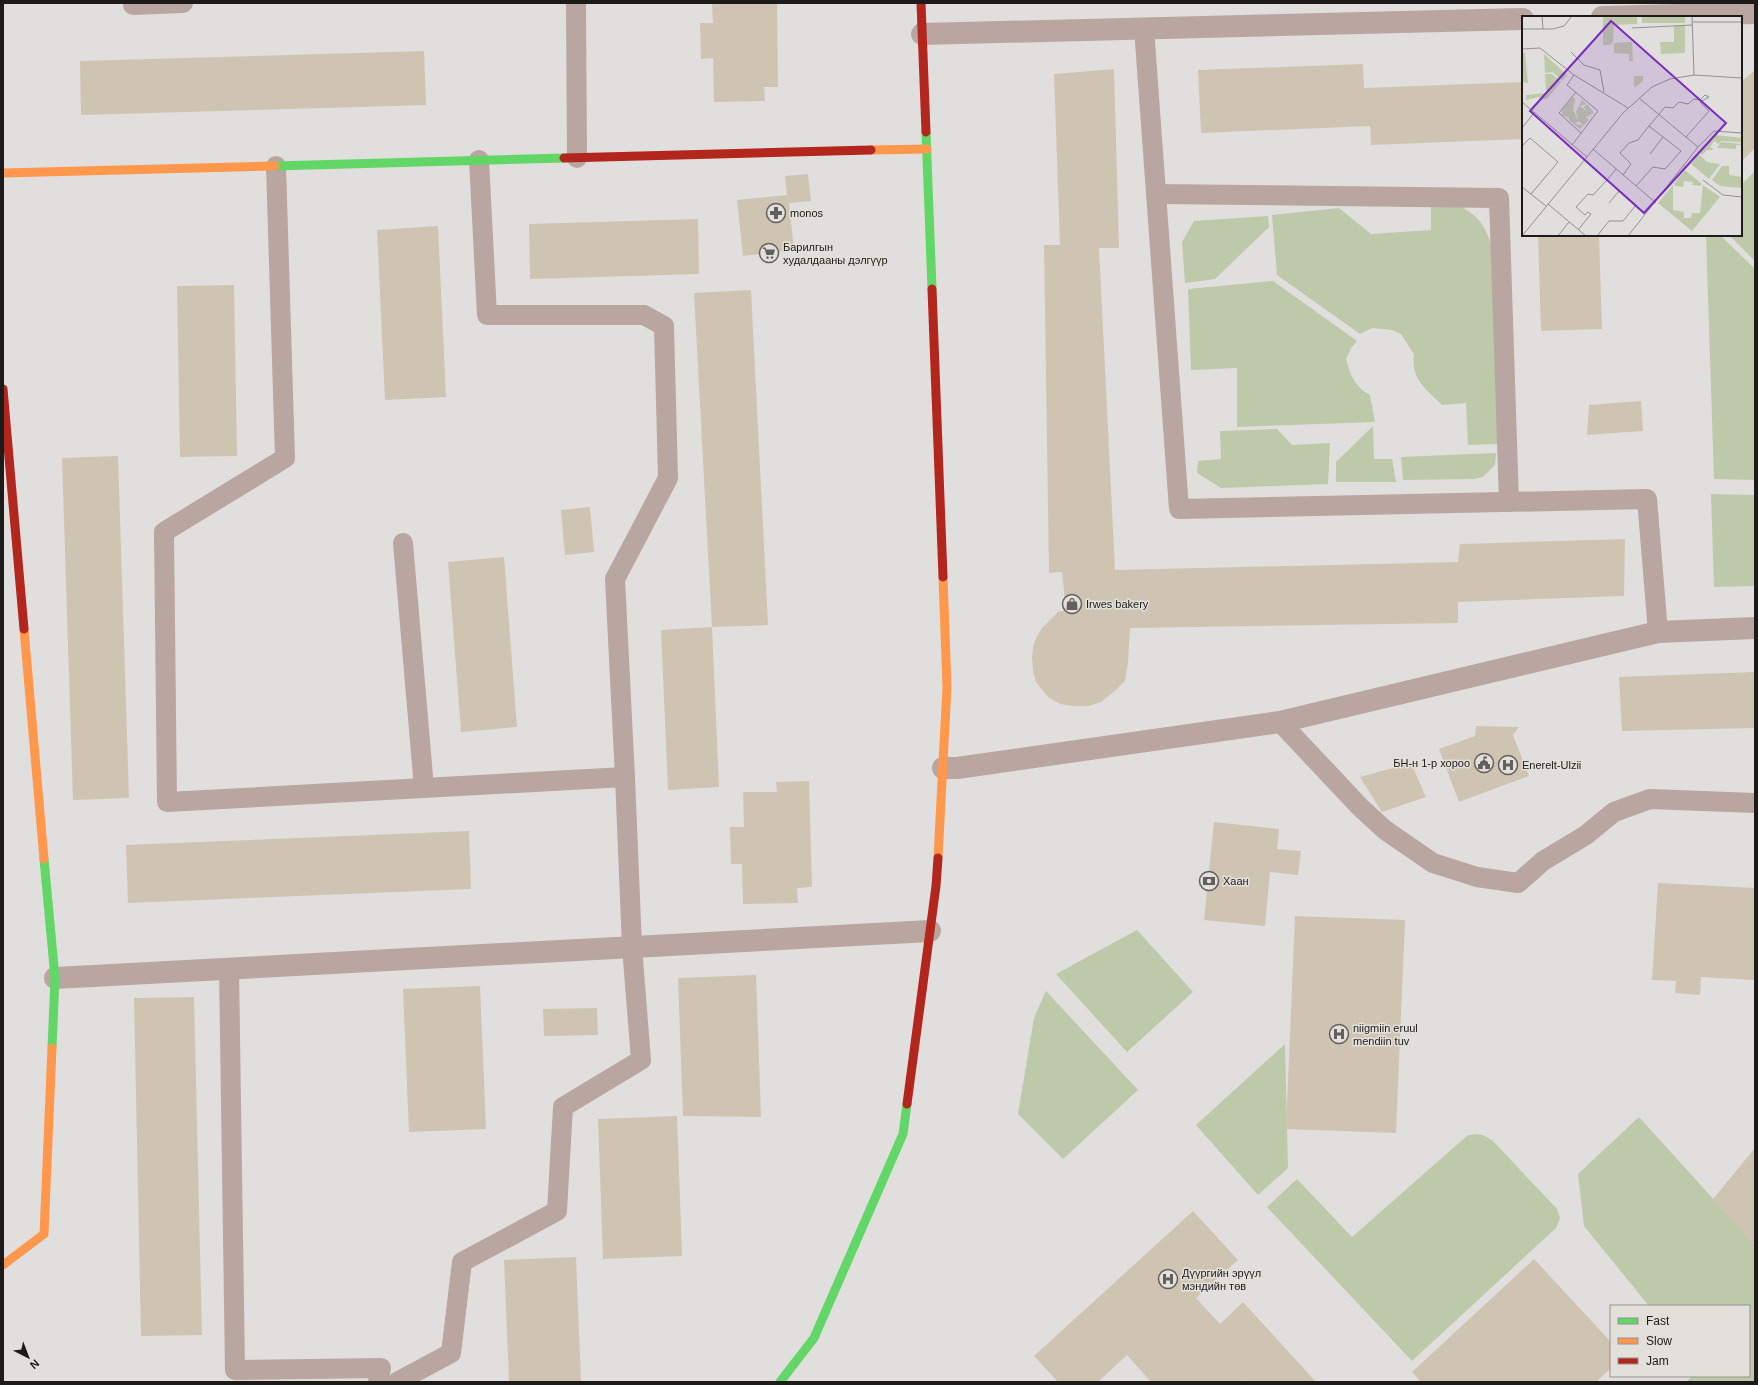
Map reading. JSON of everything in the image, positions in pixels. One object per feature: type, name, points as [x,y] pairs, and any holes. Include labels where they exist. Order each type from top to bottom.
[{"type":"street","points":[[780,1382],[814,1338],[903,1134],[936,886],[947,687],[921,3]]},
{"type":"street","points":[[1615,16],[1706,9],[1755,13]]},
{"type":"street","points":[[922,34],[1522,19]]},
{"type":"street","points":[[3,173],[927,149]]},
{"type":"street","points":[[3,389],[55,978],[44,1234],[3,1265]]},
{"type":"street","points":[[942,768],[957,768],[1280,722],[1658,632],[1755,628]]},
{"type":"street","points":[[55,978],[930,932]]},
{"type":"lane","points":[[133,3],[133,5],[183,3]]},
{"type":"lane","points":[[576,3],[577,158]]},
{"type":"lane","points":[[1144,28],[1178,509],[1647,499],[1658,632]]},
{"type":"lane","points":[[397,1382],[451,1353],[462,1262],[557,1211],[563,1107],[641,1060],[632,947],[626,777],[615,579],[668,478],[664,326],[644,315],[487,315],[480,160]]},
{"type":"lane","points":[[276,166],[285,458],[164,532],[167,802],[626,777]]},
{"type":"lane","points":[[1156,194],[1499,198],[1508,502]]},
{"type":"lane","points":[[403,543],[424,788]]},
{"type":"lane","points":[[1280,722],[1360,807],[1385,830],[1433,863],[1477,877],[1518,883],[1543,861],[1586,835],[1614,812],[1650,800],[1755,803]]},
{"type":"lane","points":[[229,968],[235,1370],[381,1368],[378,1382]]},
{"type":"green space","points":[[1755,171],[1755,261],[1730,236],[1742,236],[1742,184]]},
{"type":"green space","points":[[1460,206],[1476,217],[1486,231],[1491,244],[1498,444],[1468,445],[1466,403],[1442,405],[1420,383],[1415,371],[1414,354],[1401,334],[1392,330],[1372,328],[1360,334],[1277,275],[1272,215],[1339,208],[1371,234],[1431,230],[1431,207]]},
{"type":"green space","points":[[1268,216],[1269,227],[1215,279],[1185,283],[1182,242],[1194,221]]},
{"type":"green space","points":[[1706,236],[1721,236],[1755,269],[1755,480],[1714,479]]},
{"type":"green space","points":[[1273,281],[1357,341],[1351,348],[1346,359],[1354,380],[1360,388],[1370,395],[1375,422],[1237,427],[1237,368],[1191,370],[1188,289]]},
{"type":"green space","points":[[1373,426],[1374,459],[1392,459],[1396,482],[1336,482],[1336,462]]},
{"type":"green space","points":[[1277,429],[1292,445],[1330,443],[1328,484],[1221,488],[1197,473],[1198,461],[1221,459],[1220,431]]},
{"type":"green space","points":[[1496,453],[1495,465],[1483,477],[1474,479],[1403,480],[1401,457]]},
{"type":"green space","points":[[1711,494],[1755,495],[1755,586],[1714,587]]},
{"type":"green space","points":[[1137,930],[1193,992],[1127,1052],[1056,974]]},
{"type":"green space","points":[[1046,991],[1138,1090],[1063,1159],[1018,1114],[1034,1018]]},
{"type":"green space","points":[[1285,1044],[1288,1168],[1258,1195],[1196,1125]]},
{"type":"green space","points":[[1639,1117],[1755,1245],[1755,1382],[1686,1382],[1691,1377],[1750,1377],[1750,1305],[1648,1305],[1584,1226],[1578,1174]]},
{"type":"green space","points":[[1478,1134],[1493,1141],[1557,1209],[1560,1218],[1556,1228],[1412,1361],[1267,1207],[1297,1179],[1352,1237],[1468,1135]]},
{"type":"building","points":[[712,3],[777,3],[778,87],[764,87],[765,101],[714,102],[713,58],[701,59],[700,23],[713,23]]},
{"type":"building","points":[[424,51],[426,105],[81,115],[80,61]]},
{"type":"building","points":[[1363,64],[1364,88],[1522,82],[1522,139],[1371,145],[1370,126],[1201,133],[1198,70]]},
{"type":"building","points":[[1114,69],[1119,248],[1099,248],[1115,570],[1458,562],[1460,544],[1625,539],[1624,596],[1458,602],[1458,623],[1130,628],[1128,663],[1125,681],[1116,690],[1101,702],[1089,706],[1060,704],[1048,697],[1036,682],[1033,671],[1032,656],[1034,642],[1042,628],[1058,612],[1066,610],[1062,572],[1049,573],[1044,245],[1060,245],[1054,74]]},
{"type":"building","points":[[1755,70],[1755,148],[1742,161],[1742,81]]},
{"type":"building","points":[[808,174],[811,201],[789,203],[794,250],[743,256],[737,200],[787,195],[785,176]]},
{"type":"building","points":[[698,219],[699,274],[530,279],[529,224]]},
{"type":"building","points":[[438,226],[446,397],[385,400],[377,230]]},
{"type":"building","points":[[1538,236],[1599,236],[1602,329],[1541,331]]},
{"type":"building","points":[[234,285],[237,456],[180,457],[177,286]]},
{"type":"building","points":[[751,290],[768,625],[712,627],[694,293]]},
{"type":"building","points":[[1641,401],[1643,431],[1587,435],[1589,405]]},
{"type":"building","points":[[118,456],[129,798],[73,800],[62,458]]},
{"type":"building","points":[[590,507],[594,552],[565,555],[561,510]]},
{"type":"building","points":[[504,557],[517,727],[461,732],[448,562]]},
{"type":"building","points":[[712,627],[719,787],[668,790],[661,630]]},
{"type":"building","points":[[1755,672],[1755,728],[1622,731],[1619,677]]},
{"type":"building","name":"БН-н 1-р хороо","points":[[1476,726],[1519,727],[1513,735],[1529,776],[1459,802],[1439,749],[1475,736]]},
{"type":"building","points":[[1411,763],[1426,797],[1382,812],[1360,777]]},
{"type":"building","points":[[809,781],[812,887],[797,888],[798,903],[743,904],[742,864],[731,864],[730,827],[744,827],[743,792],[777,792],[776,782]]},
{"type":"building","points":[[1214,822],[1279,829],[1277,849],[1301,851],[1298,875],[1270,872],[1265,926],[1204,920]]},
{"type":"building","points":[[469,831],[471,889],[128,903],[126,845]]},
{"type":"building","points":[[1658,883],[1755,888],[1755,980],[1701,977],[1700,995],[1675,993],[1676,981],[1652,980]]},
{"type":"building","points":[[1295,916],[1405,920],[1396,1133],[1286,1129]]},
{"type":"building","points":[[756,975],[761,1117],[683,1116],[678,978]]},
{"type":"building","points":[[480,986],[486,1129],[409,1132],[403,989]]},
{"type":"building","points":[[194,997],[202,1335],[141,1336],[134,998]]},
{"type":"building","points":[[597,1008],[598,1035],[544,1036],[543,1009]]},
{"type":"building","points":[[677,1116],[682,1256],[603,1259],[598,1119]]},
{"type":"building","points":[[1755,1148],[1755,1241],[1753,1243],[1713,1199]]},
{"type":"building","name":"Дүүргийн эрүүл мэндийн төв","points":[[1193,1211],[1238,1260],[1196,1298],[1220,1324],[1243,1302],[1316,1382],[1248,1382],[1246,1380],[1243,1382],[1151,1382],[1127,1355],[1098,1382],[1058,1382],[1034,1356]]},
{"type":"building","points":[[576,1257],[581,1382],[509,1382],[504,1260]]},
{"type":"building","points":[[1534,1259],[1610,1341],[1610,1369],[1596,1382],[1421,1382],[1412,1372]]},
{"type":"traffic: fast","points":[[926,132],[932,289]]},
{"type":"traffic: fast","points":[[275,166],[564,158]]},
{"type":"traffic: fast","points":[[44,859],[55,978],[52,1048]]},
{"type":"traffic: fast","points":[[780,1382],[814,1338],[903,1134],[907,1104]]},
{"type":"traffic: slow","points":[[871,150],[927,149]]},
{"type":"traffic: slow","points":[[3,173],[275,166]]},
{"type":"traffic: slow","points":[[938,858],[947,687],[943,577]]},
{"type":"traffic: slow","points":[[24,629],[44,859]]},
{"type":"traffic: slow","points":[[3,1265],[44,1234],[52,1048]]},
{"type":"traffic: jam","points":[[921,3],[926,132]]},
{"type":"traffic: jam","points":[[564,158],[871,150]]},
{"type":"traffic: jam","points":[[932,289],[943,577]]},
{"type":"traffic: jam","points":[[3,389],[24,629]]},
{"type":"traffic: jam","points":[[907,1104],[936,886],[938,858]]},
{"type":"place","name":"monos","points":[[776,213]]},
{"type":"place","name":"Барилгын худалдааны дэлгүүр","points":[[769,253]]},
{"type":"place","name":"Irwes bakery","points":[[1072,604]]},
{"type":"place","name":"БН-н 1-р хороо","points":[[1484,763]]},
{"type":"place","name":"Enerelt-Ulzii","points":[[1508,765]]},
{"type":"place","name":"Хаан","points":[[1209,881]]},
{"type":"place","name":"niigmiin eruul mendiin tuv","points":[[1339,1034]]},
{"type":"place","name":"Дүүргийн эрүүл мэндийн төв","points":[[1168,1279]]}]
